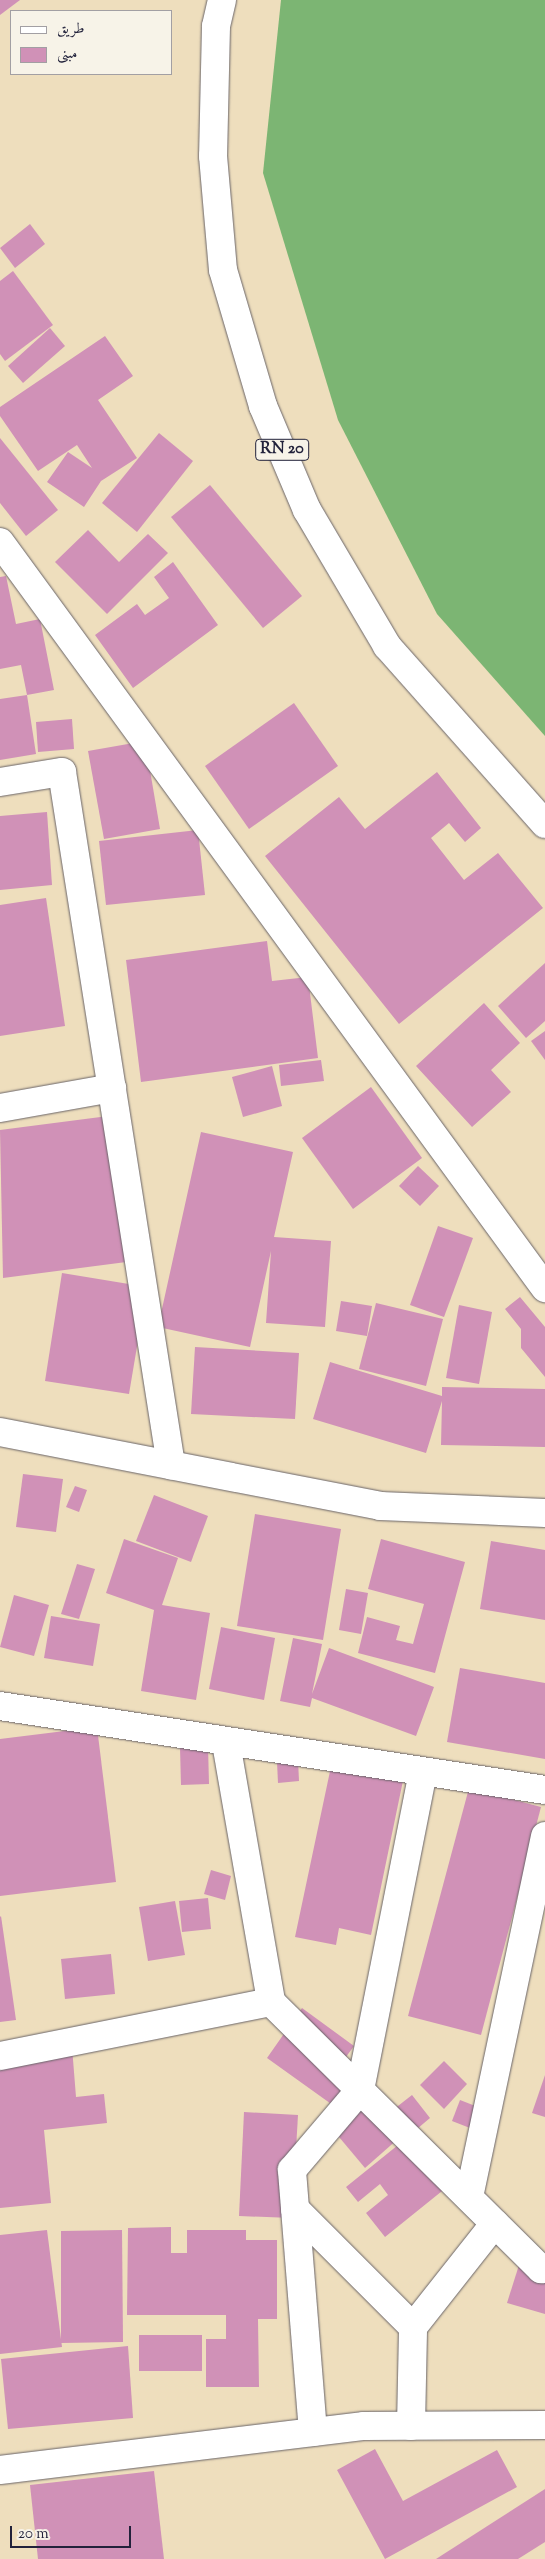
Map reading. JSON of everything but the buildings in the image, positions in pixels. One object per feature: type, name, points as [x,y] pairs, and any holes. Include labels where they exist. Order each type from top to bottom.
[{"type":"street","name":"RN 20","points":[[222,0],[216,26],[213,156],[223,270],[263,406],[307,510],[387,646],[545,824]]},
{"type":"street","points":[[0,542],[545,1288]]},
{"type":"street","points":[[0,782],[62,772],[172,1465]]},
{"type":"street","points":[[0,1108],[112,1088]]},
{"type":"street","points":[[0,1432],[380,1506],[545,1513]]},
{"type":"street","points":[[0,1706],[226,1743],[545,1790]]},
{"type":"street","points":[[226,1743],[271,2002],[541,2269],[545,2269]]},
{"type":"street","points":[[313,2432],[292,2170],[360,2090],[423,1772]]},
{"type":"street","points":[[469,2198],[545,1836]]},
{"type":"street","points":[[0,2056],[271,2002]]},
{"type":"street","points":[[295,2209],[413,2326]]},
{"type":"street","points":[[411,2426],[413,2326],[495,2223]]},
{"type":"street","points":[[0,2470],[364,2426],[545,2425]]},
{"type":"green space","points":[[281,0],[545,0],[545,736],[437,614],[338,420],[263,173]]}]
